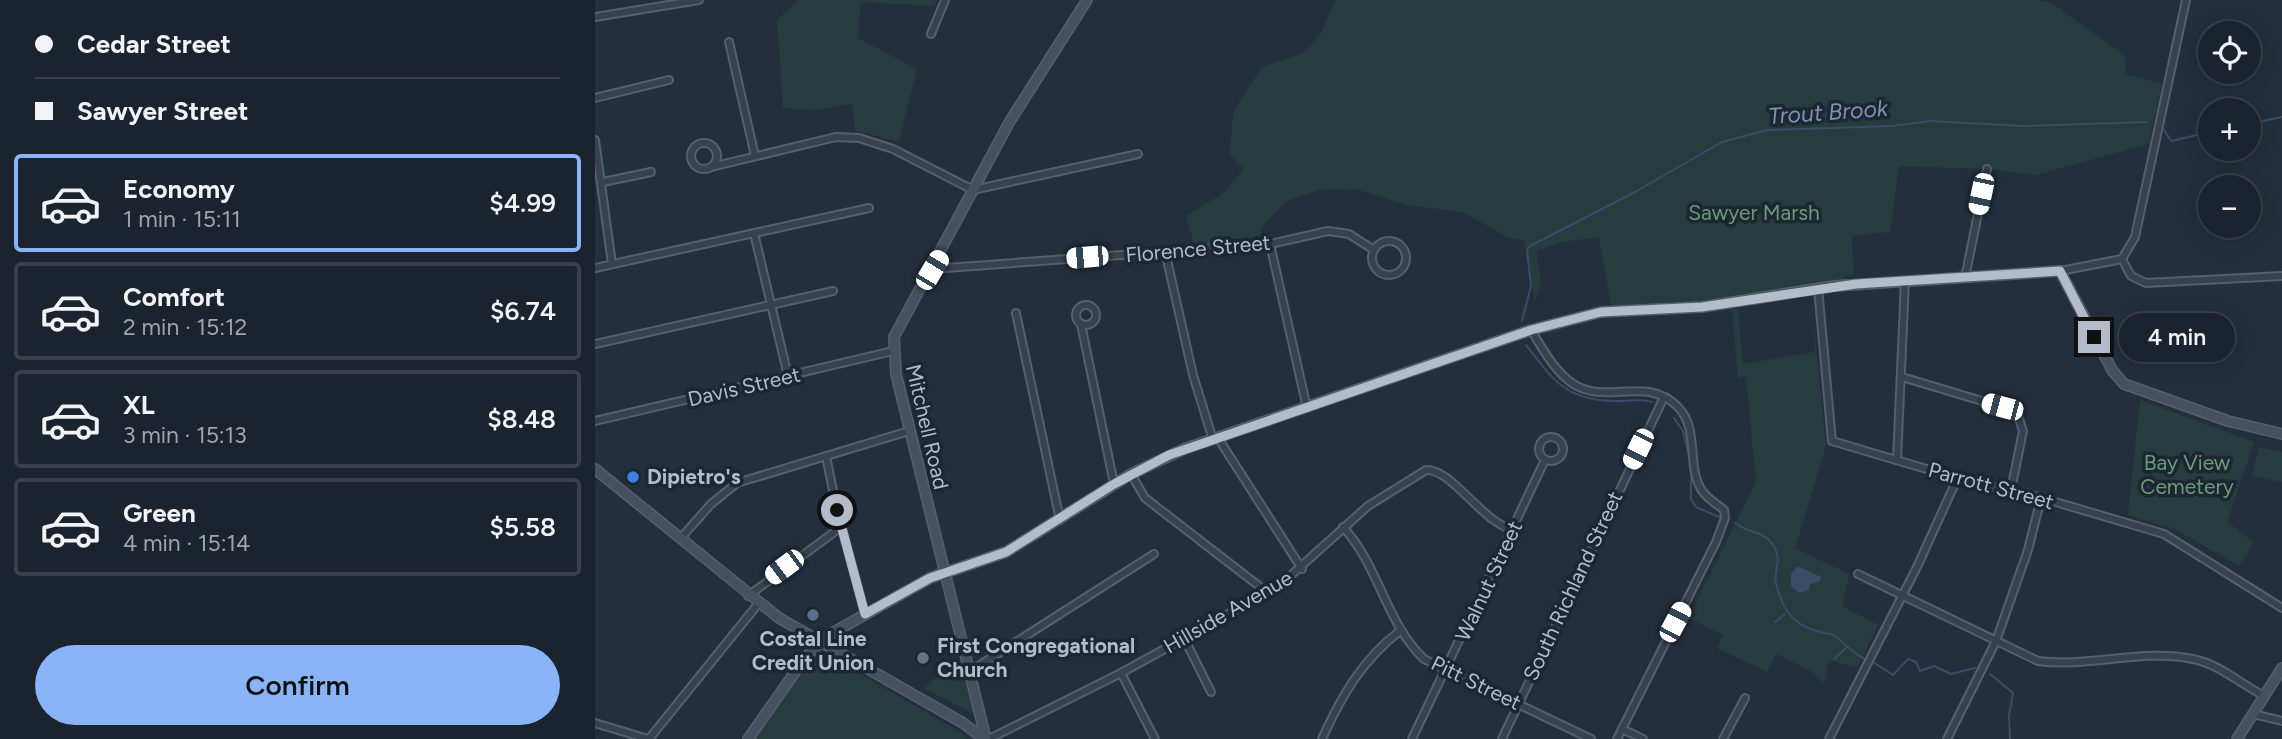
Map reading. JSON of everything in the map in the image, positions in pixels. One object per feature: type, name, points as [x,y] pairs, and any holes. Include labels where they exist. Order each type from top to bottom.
[{"type":"street","points":[[595,18],[699,0]]},
{"type":"street","points":[[931,34],[945,0]]},
{"type":"street","name":"Mitchell Road","points":[[986,739],[909,430],[893,351],[898,329],[1016,111],[1087,0]]},
{"type":"street","points":[[748,739],[819,641],[922,582],[1006,552],[1114,484],[1169,455],[1531,330],[1601,312],[1702,307],[1818,288],[2060,271],[2122,259],[2135,237],[2186,0]]},
{"type":"street","points":[[729,43],[755,156]]},
{"type":"street","points":[[595,98],[669,80]]},
{"type":"street","points":[[734,161],[706,144],[697,145],[691,151],[691,160],[695,167],[703,170],[836,137],[859,138],[893,149],[973,190],[1138,154]]},
{"type":"street","points":[[595,140],[603,182],[612,264]]},
{"type":"street","points":[[711,167],[716,161],[716,152]]},
{"type":"street","points":[[1965,278],[1987,169]]},
{"type":"street","points":[[603,182],[651,172]]},
{"type":"street","points":[[595,268],[869,208]]},
{"type":"street","name":"Florence Street","points":[[932,270],[1270,244],[1335,231],[1349,234],[1374,250]]},
{"type":"street","points":[[754,233],[788,376]]},
{"type":"street","points":[[1395,241],[1405,251],[1405,263],[1394,274],[1381,273],[1373,265],[1374,250],[1381,242],[1395,241]]},
{"type":"street","points":[[1270,244],[1307,408]]},
{"type":"street","points":[[1165,251],[1193,375],[1216,439],[1302,569]]},
{"type":"street","points":[[2122,259],[2131,276],[2146,284],[2282,276]]},
{"type":"street","points":[[2060,271],[2108,362],[2124,384],[2228,421],[2282,434]]},
{"type":"street","points":[[1897,460],[1905,281]]},
{"type":"street","name":"Parrott Street","points":[[1818,288],[1829,435],[1832,441],[2175,538],[2282,608]]},
{"type":"street","points":[[595,344],[833,291]]},
{"type":"street","points":[[1016,313],[1060,520]]},
{"type":"street","points":[[1081,324],[1114,484]]},
{"type":"street","points":[[1531,330],[1551,361],[1577,386],[1595,391],[1645,390],[1664,397],[1685,415],[1691,434],[1698,481],[1703,492],[1724,510],[1725,518],[1716,542],[1617,739]]},
{"type":"street","name":"Davis Street","points":[[595,421],[893,351]]},
{"type":"street","points":[[1902,377],[2002,407],[2018,416],[2023,431],[2011,490]]},
{"type":"street","name":"South Richland Street","points":[[1502,739],[1664,397]]},
{"type":"street","points":[[680,539],[711,504],[737,483],[909,430]]},
{"type":"street","points":[[826,456],[841,527],[865,614]]},
{"type":"street","name":"Walnut Street","points":[[1412,739],[1545,460]]},
{"type":"street","name":"Hillside Avenue","points":[[986,739],[1121,673],[1268,593],[1302,569],[1368,506],[1426,470],[1435,470],[1452,481],[1486,516],[1512,530]]},
{"type":"street","points":[[596,473],[758,604],[965,724],[986,739]]},
{"type":"street","points":[[1131,474],[1145,498],[1268,593]]},
{"type":"street","points":[[1829,739],[1958,477]]},
{"type":"street","points":[[1947,739],[1996,641],[2028,550],[2041,498]]},
{"type":"street","points":[[748,596],[841,527]]},
{"type":"street","name":"Pitt Street","points":[[1343,527],[1363,554],[1409,645],[1424,659],[1591,739]]},
{"type":"street","points":[[969,671],[1154,554]]},
{"type":"street","points":[[1858,574],[2038,661],[2065,664],[2167,657],[2195,659],[2213,665],[2264,696]]},
{"type":"street","points":[[595,723],[648,739],[758,604]]},
{"type":"street","points":[[1322,739],[1354,676],[1379,647],[1401,630]]},
{"type":"street","points":[[1184,638],[1211,692]]},
{"type":"street","points":[[2237,739],[2282,668]]},
{"type":"street","points":[[1121,673],[1155,739]]},
{"type":"street","points":[[1723,739],[1745,698]]},
{"type":"street","points":[[2253,714],[2282,722]]},
{"type":"street","points":[[1622,729],[1643,739]]},
{"type":"green space","points":[[799,0],[938,0],[933,6],[861,2],[858,38],[917,69],[899,142],[855,130],[852,104],[813,110],[783,108],[777,20]]},
{"type":"green space","name":"Sawyer Marsh","points":[[1335,0],[2037,0],[2052,3],[2125,56],[2126,74],[2162,84],[2148,144],[2036,175],[1987,169],[1899,166],[1890,232],[1852,236],[1854,275],[1845,276],[1847,285],[1733,303],[1612,311],[1599,237],[1562,242],[1536,251],[1541,283],[1535,302],[1524,242],[1527,241],[1507,237],[1463,212],[1406,205],[1356,189],[1319,190],[1286,201],[1260,229],[1270,244],[1195,248],[1186,216],[1222,194],[1244,169],[1229,154],[1234,110],[1262,67],[1303,53],[1321,33]]},
{"type":"green space","points":[[1811,296],[1826,446],[1795,548],[1849,574],[1842,606],[1878,625],[1857,667],[1829,661],[1824,683],[1811,671],[1776,654],[1767,672],[1717,648],[1723,635],[1688,618],[1756,482],[1746,377],[1738,378],[1732,310],[1738,309],[1743,364],[1815,352]]},
{"type":"green space","name":"Bay View Cemetery","points":[[2140,400],[2254,442],[2227,522],[2254,542],[2239,566],[2175,529],[2128,515]]},
{"type":"green space","points":[[2259,447],[2282,452],[2282,482],[2252,476]]},
{"type":"green space","points":[[819,650],[955,729],[968,739],[754,739]]},
{"type":"green space","points":[[960,659],[975,715],[924,688]]},
{"type":"water","points":[[1798,566],[1821,577],[1819,582],[1810,584],[1809,590],[1799,593],[1791,586],[1791,574]]},
{"type":"waterway","name":"Trout Brook","points":[[2261,121],[2282,117]]},
{"type":"waterway","name":"Trout Brook","points":[[1522,321],[1531,286],[1527,250],[1530,246],[1635,192],[1722,142],[1767,130],[1892,126],[1930,121],[2023,126],[2147,122]]},
{"type":"waterway","name":"Trout Brook","points":[[2163,128],[2171,141],[2198,135]]},
{"type":"waterway","name":"Trout Brook","points":[[1526,345],[1553,378],[1572,392],[1598,400],[1652,402]]},
{"type":"waterway","name":"Trout Brook","points":[[1674,418],[1683,431],[1690,459]]},
{"type":"waterway","name":"Trout Brook","points":[[1691,464],[1691,499],[1696,507],[1719,517]]},
{"type":"waterway","name":"Trout Brook","points":[[1735,523],[1767,538],[1775,548],[1778,557],[1776,584],[1790,615],[1810,629],[1833,635],[1865,659]]},
{"type":"waterway","points":[[1775,622],[1785,614]]},
{"type":"waterway","points":[[1834,659],[1846,648]]},
{"type":"waterway","name":"Trout Brook","points":[[1873,662],[1893,675],[1908,659],[1916,662],[1920,671],[1934,666],[1951,674],[1975,668]]},
{"type":"waterway","name":"Trout Brook","points":[[1990,674],[2013,693],[2009,716],[2010,739]]},
{"type":"place","name":"Dipietro's","points":[[633,477]]},
{"type":"place","name":"Costal Line Credit Union","points":[[813,615]]},
{"type":"place","name":"First Congregational Church","points":[[923,658]]},
{"type":"route","points":[[837,510],[865,614],[930,578],[984,562],[1006,552],[1114,484],[1169,455],[1531,330],[1586,314],[1702,307],[1856,284],[2060,271],[2094,337]]}]
